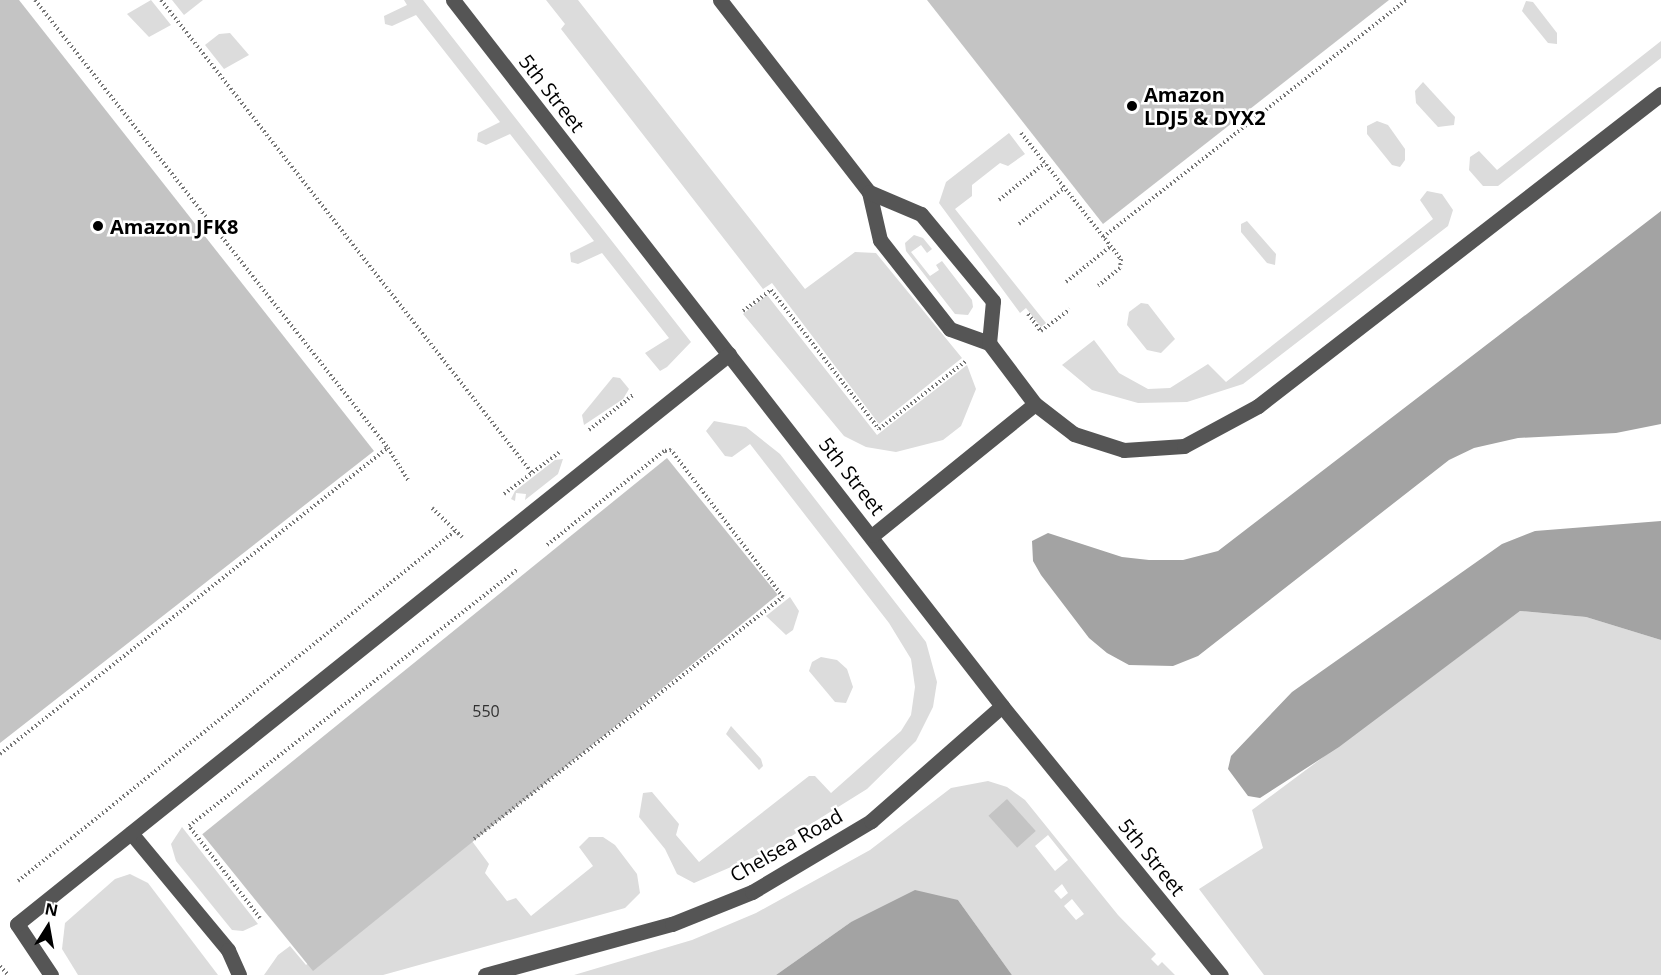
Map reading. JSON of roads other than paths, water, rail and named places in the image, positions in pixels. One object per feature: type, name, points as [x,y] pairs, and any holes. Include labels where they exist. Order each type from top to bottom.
[{"type":"street","name":"5th Street","points":[[453,0],[873,535],[1002,706],[1221,975]]},
{"type":"street","points":[[720,0],[869,192],[880,240],[950,329],[989,344],[1035,404],[1074,434],[1124,450],[1184,446],[1258,406],[1661,94]]},
{"type":"street","points":[[869,192],[921,214],[993,301],[989,344]]},
{"type":"street","points":[[51,975],[17,924],[729,354]]},
{"type":"street","points":[[873,535],[1035,404]]},
{"type":"street","name":"Chelsea Road","points":[[485,975],[672,924],[752,892],[871,821],[1002,706]]},
{"type":"street","points":[[131,833],[228,950],[239,975]]},
{"type":"place","name":"Amazon LDJ5 & DYX2","points":[[1132,106]]},
{"type":"place","name":"Amazon JFK8","points":[[98,226]]}]
